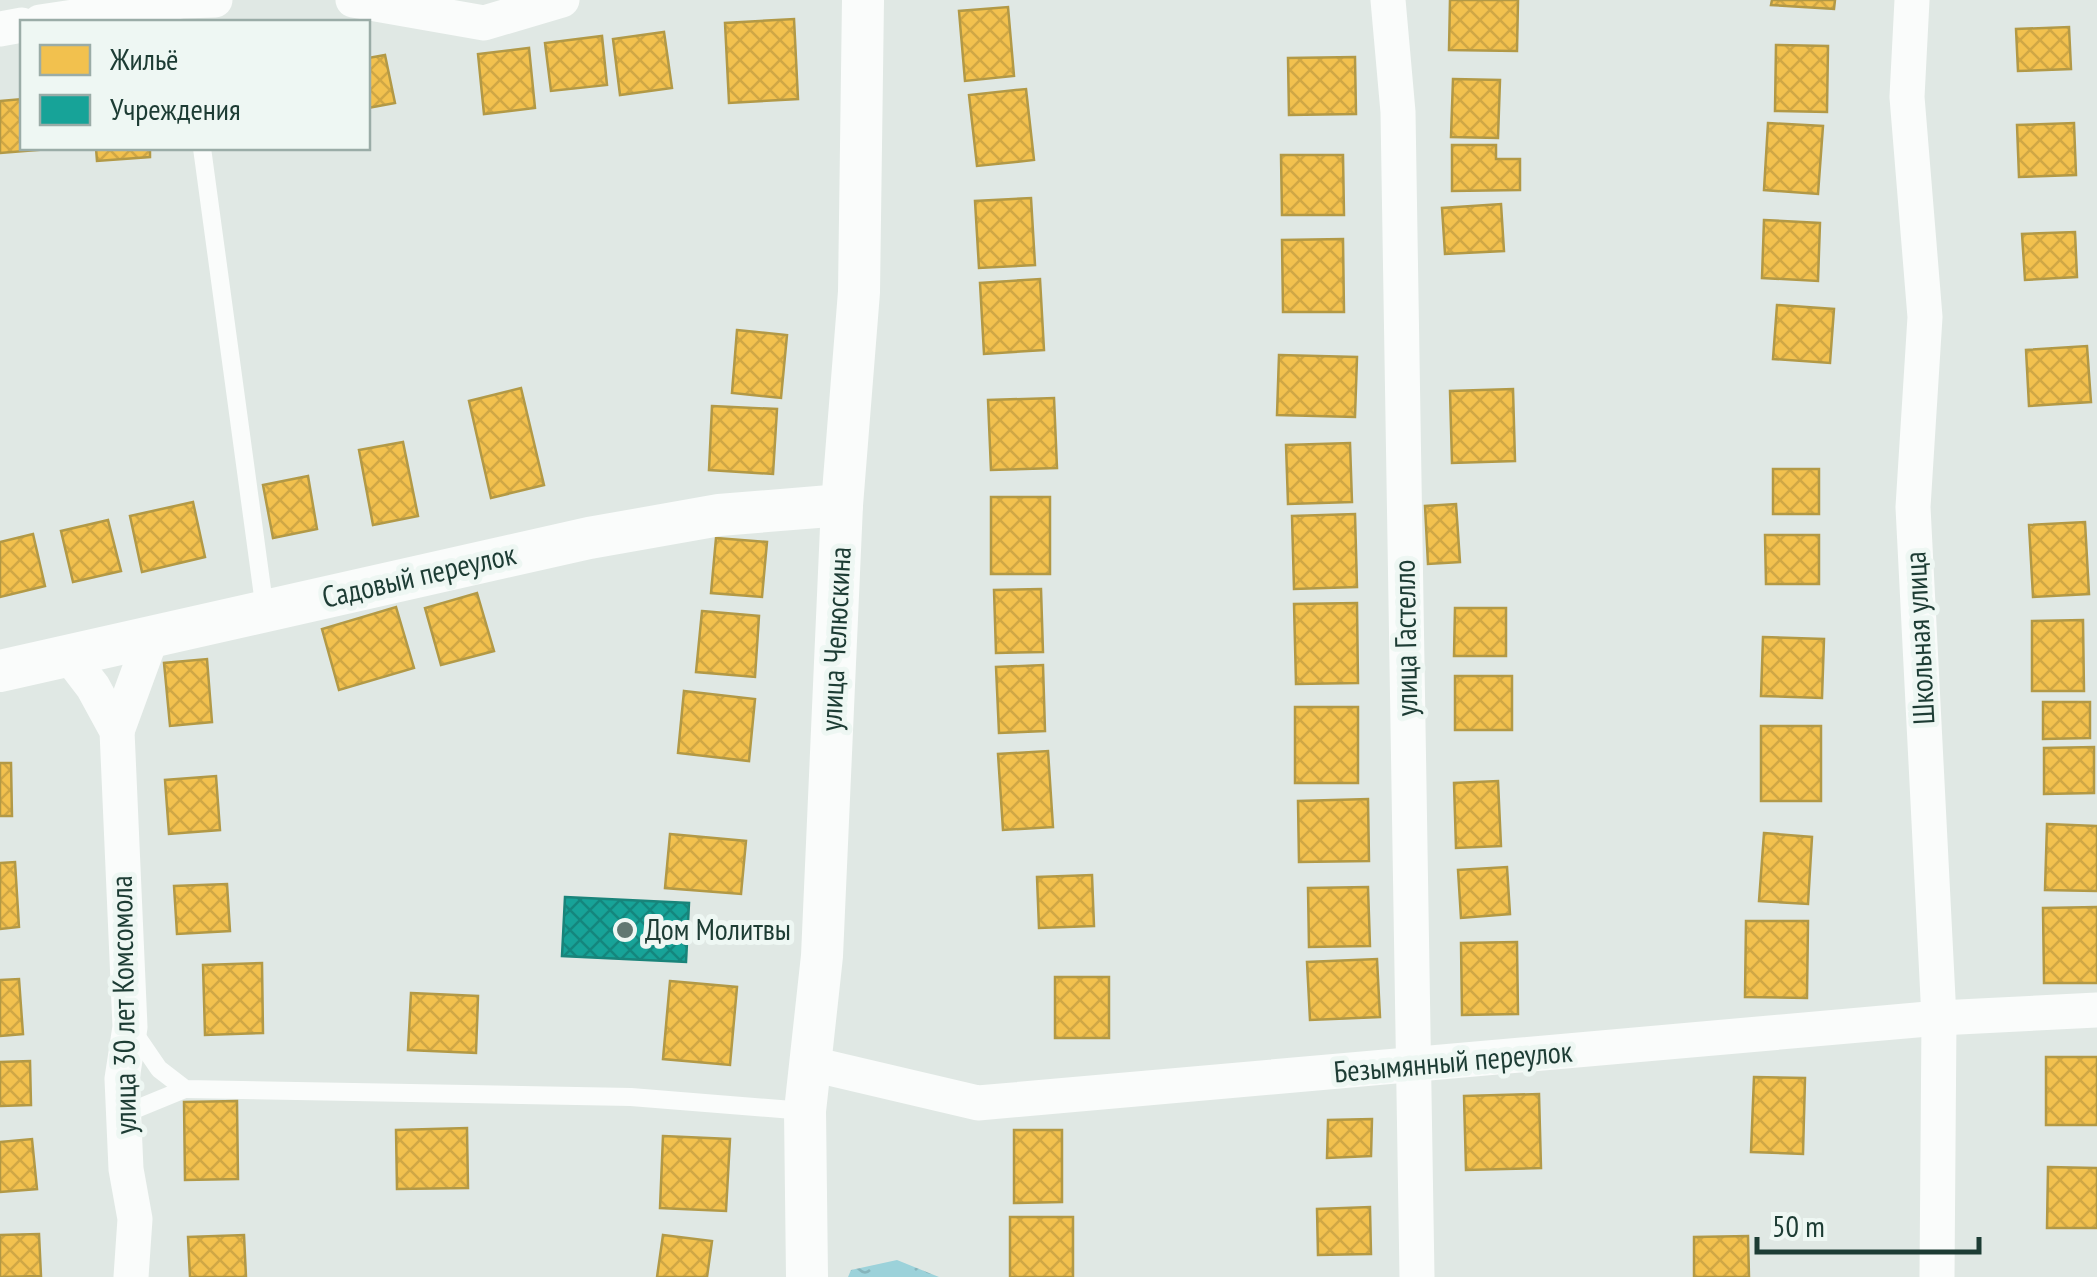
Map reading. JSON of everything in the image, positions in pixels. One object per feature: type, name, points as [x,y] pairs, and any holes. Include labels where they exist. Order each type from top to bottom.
[{"type":"street","points":[[53,20],[182,0],[215,0]]},
{"type":"street","points":[[353,0],[484,23],[562,0]]},
{"type":"street","name":"улица Челюскина","points":[[808,1277],[805,1111],[822,956],[842,505],[859,292],[863,0]]},
{"type":"street","name":"улица Гастелло","points":[[1388,0],[1398,112],[1418,1277]]},
{"type":"street","name":"Школьная улица","points":[[1912,0],[1907,98],[1925,317],[1914,507],[1939,1018],[1938,1277]]},
{"type":"street","name":"Садовый переулок","points":[[0,671],[608,534],[719,514],[842,505]]},
{"type":"street","name":"улица 30 лет Комсомола","points":[[131,1277],[134,1219],[126,1168],[122,1079],[130,1027],[117,732],[151,638]]},
{"type":"street","name":"улица 30 лет Комсомола","points":[[70,657],[94,687],[117,732]]},
{"type":"street","name":"Безымянный переулок","points":[[812,1064],[978,1103],[1939,1018],[2097,1010]]},
{"type":"lane","points":[[202,150],[265,611]]},
{"type":"lane","points":[[130,1027],[159,1069],[184,1089]]},
{"type":"lane","points":[[124,1114],[184,1089],[631,1096],[805,1111]]},
{"type":"water","points":[[897,1260],[939,1277],[848,1277],[851,1270]]},
{"type":"building: Жильё","points":[[1450,0],[1518,0],[1517,51],[1449,50]]},
{"type":"building: Жильё","points":[[1772,0],[1835,0],[1834,9],[1771,5]]},
{"type":"building: Жильё","points":[[1008,7],[1014,76],[965,81],[959,11]]},
{"type":"building: Жильё","points":[[794,19],[798,99],[729,103],[725,23]]},
{"type":"building: Жильё","points":[[2069,27],[2071,69],[2018,71],[2016,29]]},
{"type":"building: Жильё","points":[[664,32],[672,88],[620,95],[613,39]]},
{"type":"building: Жильё","points":[[602,36],[607,85],[551,91],[545,43]]},
{"type":"building: Жильё","points":[[1776,45],[1828,46],[1827,112],[1775,111]]},
{"type":"building: Жильё","points":[[529,48],[535,108],[484,114],[478,54]]},
{"type":"building: Жильё","points":[[385,55],[395,103],[370,108],[370,58]]},
{"type":"building: Жильё","points":[[1355,57],[1356,114],[1289,115],[1288,58]]},
{"type":"building: Жильё","points":[[1453,79],[1500,80],[1498,138],[1451,137]]},
{"type":"building: Жильё","points":[[1026,89],[1034,160],[977,166],[969,95]]},
{"type":"building: Жильё","points":[[20,99],[20,150],[37,150],[0,153],[0,101]]},
{"type":"building: Жильё","points":[[1768,123],[1823,126],[1818,194],[1764,190]]},
{"type":"building: Жильё","points":[[2074,123],[2076,175],[2019,177],[2017,125]]},
{"type":"building: Жильё","points":[[1452,145],[1496,145],[1496,159],[1520,159],[1520,190],[1452,191]]},
{"type":"building: Жильё","points":[[96,150],[150,150],[150,157],[97,161]]},
{"type":"building: Жильё","points":[[1281,155],[1343,155],[1344,215],[1282,215]]},
{"type":"building: Жильё","points":[[1031,198],[1035,265],[979,268],[975,201]]},
{"type":"building: Жильё","points":[[1501,204],[1504,251],[1445,254],[1442,208]]},
{"type":"building: Жильё","points":[[1764,220],[1820,223],[1818,281],[1762,278]]},
{"type":"building: Жильё","points":[[2075,232],[2077,277],[2025,280],[2022,234]]},
{"type":"building: Жильё","points":[[1343,239],[1344,312],[1283,312],[1282,240]]},
{"type":"building: Жильё","points":[[1040,279],[1044,350],[984,354],[980,283]]},
{"type":"building: Жильё","points":[[1777,305],[1834,309],[1830,363],[1773,359]]},
{"type":"building: Жильё","points":[[737,330],[787,335],[781,398],[732,393]]},
{"type":"building: Жильё","points":[[2087,346],[2091,402],[2029,406],[2026,350]]},
{"type":"building: Жильё","points":[[1279,355],[1357,357],[1355,417],[1277,415]]},
{"type":"building: Жильё","points":[[521,388],[544,485],[491,498],[469,401]]},
{"type":"building: Жильё","points":[[1513,389],[1515,461],[1452,463],[1450,391]]},
{"type":"building: Жильё","points":[[1054,398],[1057,468],[991,470],[988,400]]},
{"type":"building: Жильё","points":[[712,406],[777,409],[773,474],[709,470]]},
{"type":"building: Жильё","points":[[403,442],[418,516],[373,525],[359,450]]},
{"type":"building: Жильё","points":[[1350,443],[1352,502],[1288,504],[1286,445]]},
{"type":"building: Жильё","points":[[1773,469],[1819,469],[1819,514],[1773,514]]},
{"type":"building: Жильё","points":[[308,476],[317,529],[273,538],[263,485]]},
{"type":"building: Жильё","points":[[991,497],[1050,497],[1050,574],[991,574]]},
{"type":"building: Жильё","points":[[193,502],[205,557],[142,572],[130,516]]},
{"type":"building: Жильё","points":[[1456,504],[1460,562],[1428,564],[1425,506]]},
{"type":"building: Жильё","points":[[1355,514],[1357,587],[1294,589],[1292,516]]},
{"type":"building: Жильё","points":[[108,520],[121,571],[73,582],[61,531]]},
{"type":"building: Жильё","points":[[2085,522],[2089,594],[2033,597],[2029,525]]},
{"type":"building: Жильё","points":[[33,534],[45,586],[0,597],[0,542]]},
{"type":"building: Жильё","points":[[1765,535],[1819,535],[1819,584],[1766,584]]},
{"type":"building: Жильё","points":[[716,538],[767,542],[762,597],[711,593]]},
{"type":"building: Жильё","points":[[1041,589],[1043,652],[996,653],[994,590]]},
{"type":"building: Жильё","points":[[477,593],[494,651],[441,665],[425,608]]},
{"type":"building: Жильё","points":[[1357,603],[1358,683],[1296,684],[1294,604]]},
{"type":"building: Жильё","points":[[396,607],[414,668],[339,690],[322,629]]},
{"type":"building: Жильё","points":[[1455,608],[1506,608],[1506,656],[1454,656]]},
{"type":"building: Жильё","points":[[702,611],[759,616],[755,677],[696,672]]},
{"type":"building: Жильё","points":[[2083,620],[2084,691],[2032,691],[2032,621]]},
{"type":"building: Жильё","points":[[1763,637],[1824,639],[1822,698],[1761,696]]},
{"type":"building: Жильё","points":[[207,659],[212,722],[170,726],[164,663]]},
{"type":"building: Жильё","points":[[1043,665],[1045,731],[999,733],[996,667]]},
{"type":"building: Жильё","points":[[1455,676],[1512,676],[1512,730],[1455,730]]},
{"type":"building: Жильё","points":[[684,691],[755,699],[749,761],[678,753]]},
{"type":"building: Жильё","points":[[2043,702],[2090,702],[2090,738],[2043,739]]},
{"type":"building: Жильё","points":[[1295,707],[1358,707],[1358,783],[1295,783]]},
{"type":"building: Жильё","points":[[1761,726],[1821,726],[1821,801],[1761,801]]},
{"type":"building: Жильё","points":[[2094,747],[2094,793],[2044,794],[2044,748]]},
{"type":"building: Жильё","points":[[1048,751],[1053,827],[1003,830],[998,754]]},
{"type":"building: Жильё","points":[[0,763],[11,763],[12,816],[0,816]]},
{"type":"building: Жильё","points":[[216,776],[220,830],[169,834],[165,780]]},
{"type":"building: Жильё","points":[[1498,781],[1501,846],[1456,848],[1454,783]]},
{"type":"building: Жильё","points":[[1368,799],[1369,861],[1299,862],[1298,801]]},
{"type":"building: Жильё","points":[[2047,824],[2097,826],[2097,891],[2045,890]]},
{"type":"building: Жильё","points":[[1764,833],[1812,837],[1808,904],[1759,901]]},
{"type":"building: Жильё","points":[[670,834],[746,841],[741,894],[665,888]]},
{"type":"building: Жильё","points":[[15,862],[19,927],[0,929],[0,863]]},
{"type":"building: Жильё","points":[[1507,867],[1510,914],[1461,918],[1458,870]]},
{"type":"building: Жильё","points":[[1092,875],[1094,926],[1039,928],[1037,877]]},
{"type":"building: Жильё","points":[[227,884],[230,931],[177,934],[174,886]]},
{"type":"building: Жильё","points":[[1368,887],[1370,946],[1309,947],[1308,888]]},
{"type":"building: Жильё","points":[[2097,907],[2097,983],[2044,983],[2043,908]]},
{"type":"building: Жильё","points":[[1746,921],[1808,921],[1807,998],[1745,997]]},
{"type":"building: Жильё","points":[[1517,942],[1518,1014],[1462,1015],[1461,943]]},
{"type":"building: Жильё","points":[[1377,959],[1380,1017],[1310,1020],[1307,962]]},
{"type":"building: Жильё","points":[[262,963],[263,1033],[205,1035],[203,965]]},
{"type":"building: Жильё","points":[[1055,977],[1109,977],[1109,1038],[1055,1038]]},
{"type":"building: Жильё","points":[[19,979],[23,1034],[0,1036],[0,980]]},
{"type":"building: Жильё","points":[[670,981],[737,987],[730,1065],[663,1059]]},
{"type":"building: Жильё","points":[[411,993],[478,996],[476,1053],[408,1050]]},
{"type":"building: Жильё","points":[[2046,1057],[2097,1057],[2097,1125],[2046,1125]]},
{"type":"building: Жильё","points":[[30,1061],[31,1105],[0,1106],[0,1062]]},
{"type":"building: Жильё","points":[[1754,1077],[1805,1078],[1803,1154],[1751,1152]]},
{"type":"building: Жильё","points":[[1539,1094],[1541,1168],[1466,1170],[1464,1096]]},
{"type":"building: Жильё","points":[[237,1101],[238,1179],[185,1180],[184,1102]]},
{"type":"building: Жильё","points":[[1372,1119],[1371,1156],[1327,1158],[1328,1120]]},
{"type":"building: Жильё","points":[[467,1128],[468,1188],[397,1189],[396,1130]]},
{"type":"building: Жильё","points":[[1014,1130],[1062,1130],[1062,1202],[1014,1203]]},
{"type":"building: Жильё","points":[[663,1136],[730,1139],[726,1211],[660,1208]]},
{"type":"building: Жильё","points":[[32,1139],[37,1189],[0,1192],[0,1142]]},
{"type":"building: Жильё","points":[[2048,1167],[2097,1168],[2097,1228],[2047,1228]]},
{"type":"building: Жильё","points":[[1370,1207],[1371,1254],[1318,1255],[1317,1209]]},
{"type":"building: Жильё","points":[[1010,1217],[1073,1217],[1073,1277],[1010,1277]]},
{"type":"building: Жильё","points":[[39,1234],[41,1276],[0,1277],[0,1235]]},
{"type":"building: Жильё","points":[[244,1235],[246,1277],[190,1277],[188,1237]]},
{"type":"building: Жильё","points":[[663,1235],[712,1241],[707,1277],[657,1277]]},
{"type":"building: Жильё","points":[[1748,1236],[1749,1277],[1694,1277],[1694,1237]]},
{"type":"building: Учреждения","name":"Дом Молитвы","points":[[565,897],[689,903],[686,962],[562,956]]},
{"type":"place","name":"Дом Молитвы","points":[[625,930]]}]
